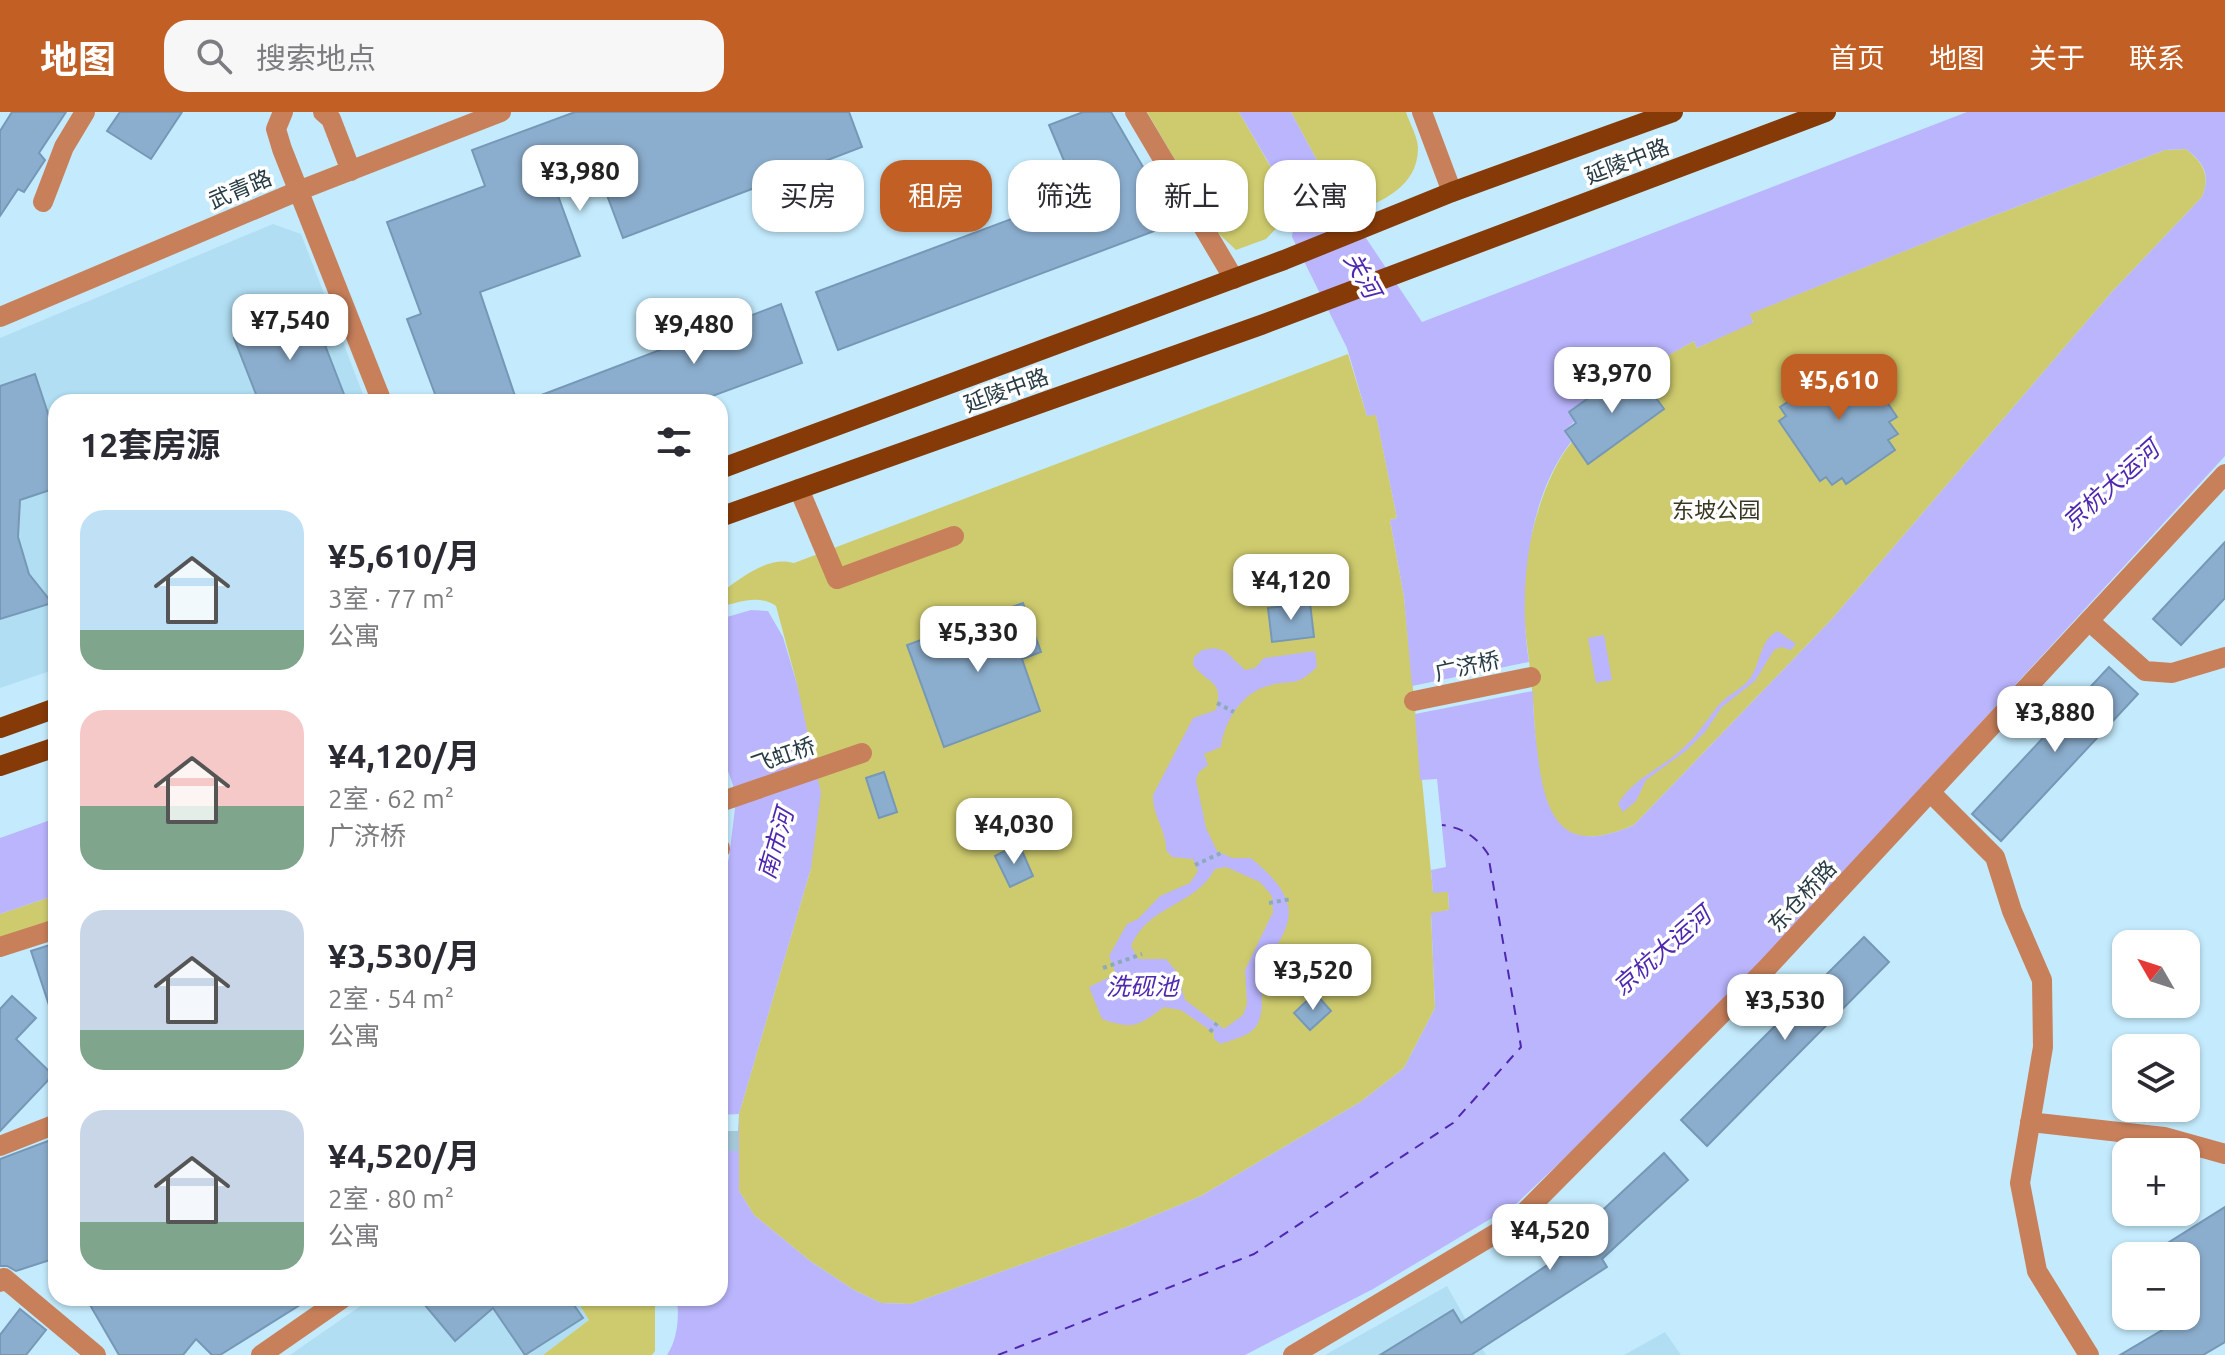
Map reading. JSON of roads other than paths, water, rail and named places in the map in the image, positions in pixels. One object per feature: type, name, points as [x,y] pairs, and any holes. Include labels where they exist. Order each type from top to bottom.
[{"type":"main road","name":"延陵中路","points":[[728,466],[1234,279],[1452,192],[1673,112]]},
{"type":"main road","name":"延陵中路","points":[[728,514],[1308,308],[1826,112]]},
{"type":"main road","points":[[0,728],[48,711]]},
{"type":"main road","points":[[0,766],[48,750]]},
{"type":"street","points":[[43,202],[64,147],[85,112]]},
{"type":"street","points":[[282,112],[276,129],[379,394]]},
{"type":"street","points":[[323,112],[331,119],[351,171]]},
{"type":"street","name":"武青路","points":[[0,317],[298,191],[501,112]]},
{"type":"street","points":[[1135,112],[1234,279]]},
{"type":"street","points":[[1422,112],[1452,192]]},
{"type":"street","name":"东仓桥路","points":[[1293,1355],[1515,1222],[1766,969],[2225,474]]},
{"type":"street","points":[[799,489],[837,579],[954,536]]},
{"type":"street","points":[[2089,621],[2145,671],[2172,673],[2225,657]]},
{"type":"street","name":"广济桥","points":[[1414,701],[1531,677]]},
{"type":"street","name":"飞虹桥","points":[[728,799],[862,753]]},
{"type":"street","points":[[1930,792],[1995,857],[2012,911],[2042,980],[2043,1047],[2020,1183],[2037,1271],[2089,1355]]},
{"type":"street","points":[[0,947],[48,932]]},
{"type":"street","points":[[2030,1122],[2164,1137],[2225,1154]]},
{"type":"street","points":[[0,1146],[48,1127]]},
{"type":"street","points":[[0,1282],[4,1278],[82,1351]]},
{"type":"street","points":[[261,1355],[331,1306]]},
{"type":"water","points":[[1239,112],[1291,112],[1317,160],[1267,160]]},
{"type":"water","points":[[1967,112],[2225,112],[2225,456],[1769,954],[1646,1081],[1517,1203],[1373,1289],[1245,1355],[667,1355],[677,1328],[678,1306],[728,1306],[728,861],[735,808],[728,771],[728,617],[751,610],[768,611],[783,637],[797,684],[821,793],[811,868],[739,1114],[739,1191],[754,1215],[810,1261],[854,1290],[881,1303],[911,1304],[1127,1227],[1201,1196],[1362,1101],[1404,1068],[1435,1008],[1431,913],[1449,910],[1448,892],[1433,893],[1431,870],[1446,867],[1437,779],[1420,780],[1415,714],[1533,691],[1544,792],[1558,822],[1568,831],[1595,836],[1634,825],[1832,619],[2111,293],[2202,197],[2206,176],[2197,159],[2186,149],[2165,150],[1750,314],[1753,323],[1697,348],[1694,341],[1639,372],[1632,366],[1568,412],[1574,422],[1564,431],[1571,442],[1544,490],[1529,548],[1525,607],[1529,662],[1412,686],[1404,597],[1390,520],[1397,518],[1376,415],[1367,416],[1347,348],[1292,237],[1293,232],[1362,232],[1422,322]]},
{"type":"water","points":[[1778,631],[1796,644],[1791,650],[1781,647],[1774,650],[1755,681],[1722,707],[1705,732],[1687,750],[1646,780],[1636,801],[1623,812],[1618,804],[1624,795],[1682,749],[1721,702],[1747,682],[1763,647]]},
{"type":"water","points":[[1604,635],[1612,680],[1596,683],[1588,638]]},
{"type":"water","name":"洗砚池","points":[[1214,648],[1225,651],[1245,670],[1255,668],[1264,658],[1315,651],[1317,667],[1299,680],[1261,688],[1244,700],[1226,727],[1221,747],[1204,754],[1208,765],[1199,772],[1196,780],[1206,828],[1217,851],[1232,858],[1251,858],[1278,885],[1286,899],[1289,914],[1285,931],[1263,975],[1258,1023],[1247,1034],[1221,1044],[1214,1039],[1214,1033],[1181,1010],[1164,1007],[1141,1022],[1129,1025],[1102,1019],[1089,987],[1116,974],[1109,956],[1127,924],[1138,919],[1160,896],[1190,883],[1198,871],[1193,859],[1172,857],[1166,850],[1153,795],[1193,718],[1216,710],[1218,693],[1214,684],[1193,665],[1194,657],[1202,650]],"holes":[[[1226,867],[1260,882],[1272,896],[1273,912],[1245,970],[1247,1004],[1243,1015],[1224,1029],[1185,1000],[1177,972],[1166,959],[1138,959],[1131,946],[1149,922],[1196,891],[1215,869]]]},
{"type":"water","points":[[48,821],[48,898],[0,914],[0,838]]},
{"type":"tunnel","points":[[728,1141],[738,1141]]},
{"type":"water label","name":"关河","points":[[1362,275]]},
{"type":"water label","name":"京杭大运河","points":[[2111,486]]},
{"type":"water label","name":"南市河","points":[[776,844]]},
{"type":"water label","name":"京杭大运河","points":[[1662,951]]},
{"type":"park label","name":"东坡公园","points":[[1716,510]]}]
